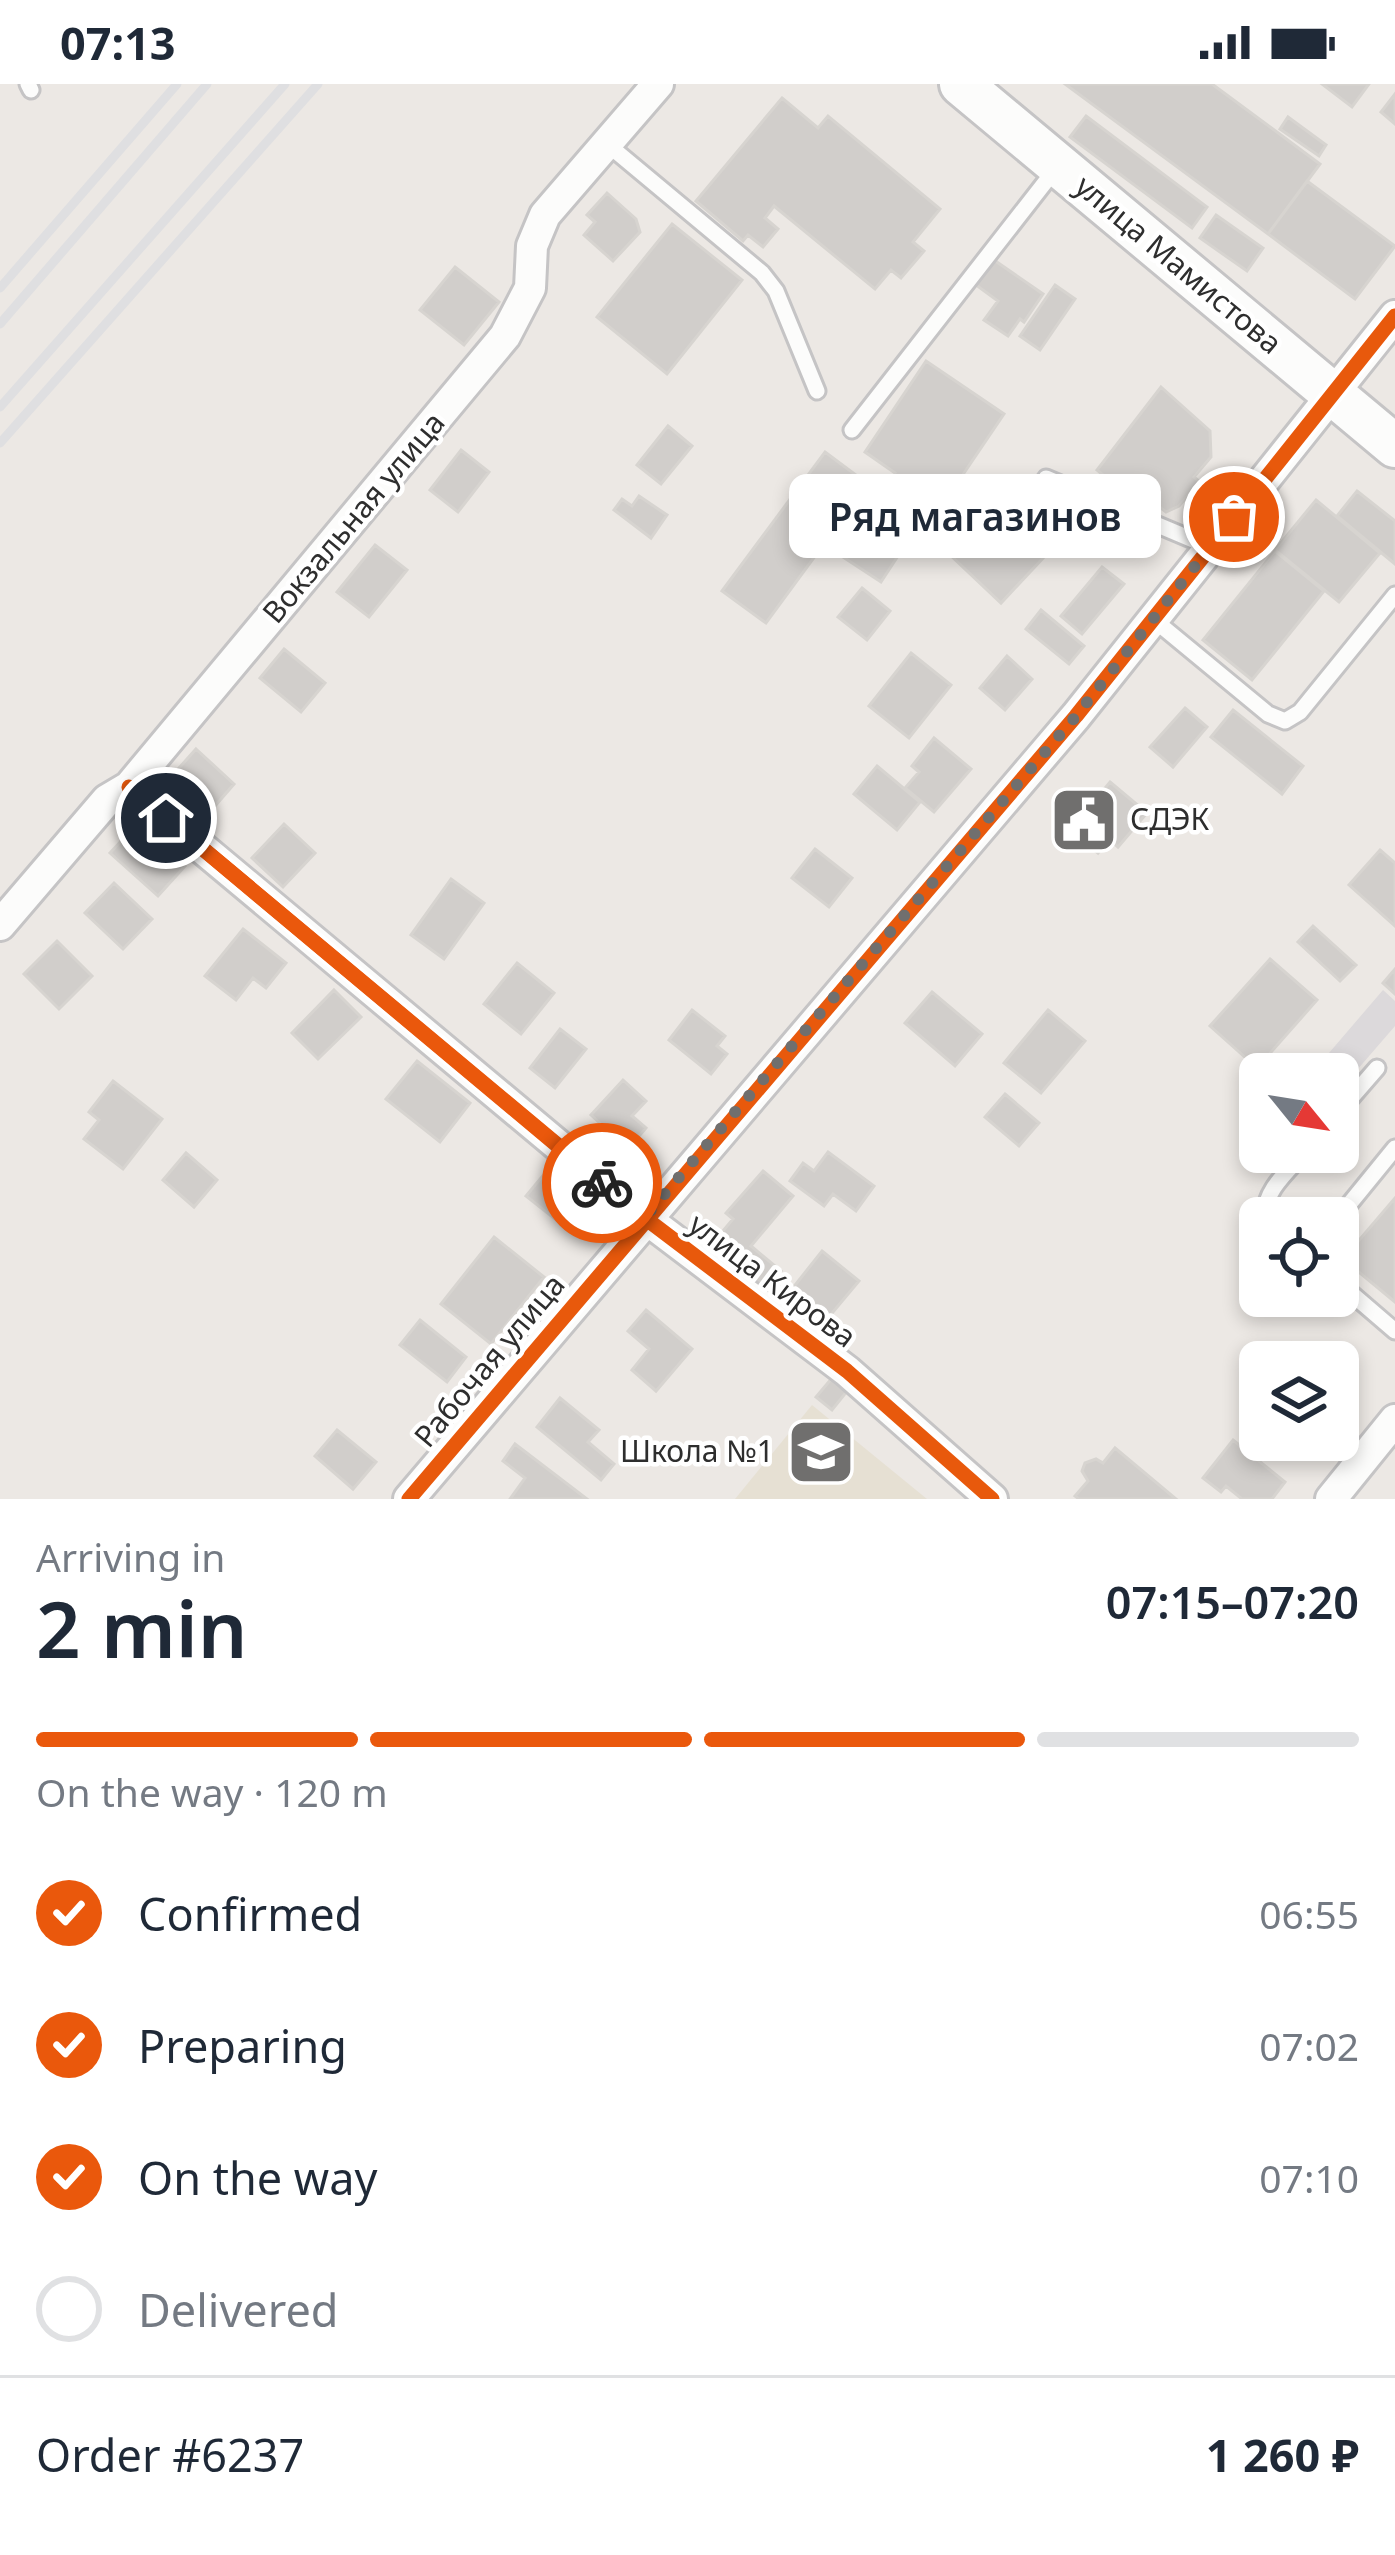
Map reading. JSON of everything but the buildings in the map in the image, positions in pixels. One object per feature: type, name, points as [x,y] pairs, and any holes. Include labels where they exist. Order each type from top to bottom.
[{"type":"street","name":"Вокзальная улица","points":[[0,925],[107,800],[129,788],[506,336],[530,288],[532,246],[544,215],[658,84]]},
{"type":"street","name":"улица Мамистова","points":[[961,84],[1395,446]]},
{"type":"street","name":"Рабочая улица","points":[[410,1499],[644,1218],[1076,716],[1395,316]]},
{"type":"street","name":"улица Кирова","points":[[129,788],[644,1218],[847,1371],[992,1499]]},
{"type":"street","points":[[1331,1499],[1395,1420]]},
{"type":"lane","points":[[606,143],[762,273],[776,291],[817,391]]},
{"type":"lane","points":[[852,430],[1059,165]]},
{"type":"lane","points":[[1046,478],[1210,548]]},
{"type":"lane","points":[[1153,619],[1268,714],[1285,721],[1300,712],[1395,596]]},
{"type":"lane","points":[[1359,1089],[1377,1068]]},
{"type":"lane","points":[[1355,1197],[1395,1148]]},
{"type":"lane","points":[[1269,1197],[1287,1173]]},
{"type":"lane","points":[[1359,1300],[1395,1331]]},
{"type":"shaded area","points":[[1383,990],[1395,1001],[1395,1026],[1359,1068],[1359,1053],[1329,1053]]},
{"type":"shaded area","name":"Школа №1","points":[[812,1405],[927,1499],[735,1499]]},
{"type":"railway","points":[[0,288],[177,84]]},
{"type":"railway","points":[[0,324],[207,84]]},
{"type":"railway","points":[[0,407],[285,84]]},
{"type":"railway","points":[[0,443],[318,84]]},
{"type":"cycle path","points":[[409,1499],[1076,716],[1395,316]]},
{"type":"cycle path","points":[[129,787],[645,1218],[847,1371],[992,1499]]},
{"type":"way so far","points":[[602,1183],[644,1218],[1076,716],[1234,517]]},
{"type":"place","name":"Ряд магазинов","points":[[1234,517]]},
{"type":"place","name":"СДЭК","points":[[1084,820]]},
{"type":"place","name":"Школа №1","points":[[821,1452]]},
{"type":"route","points":[[166,818],[602,1183]]}]
